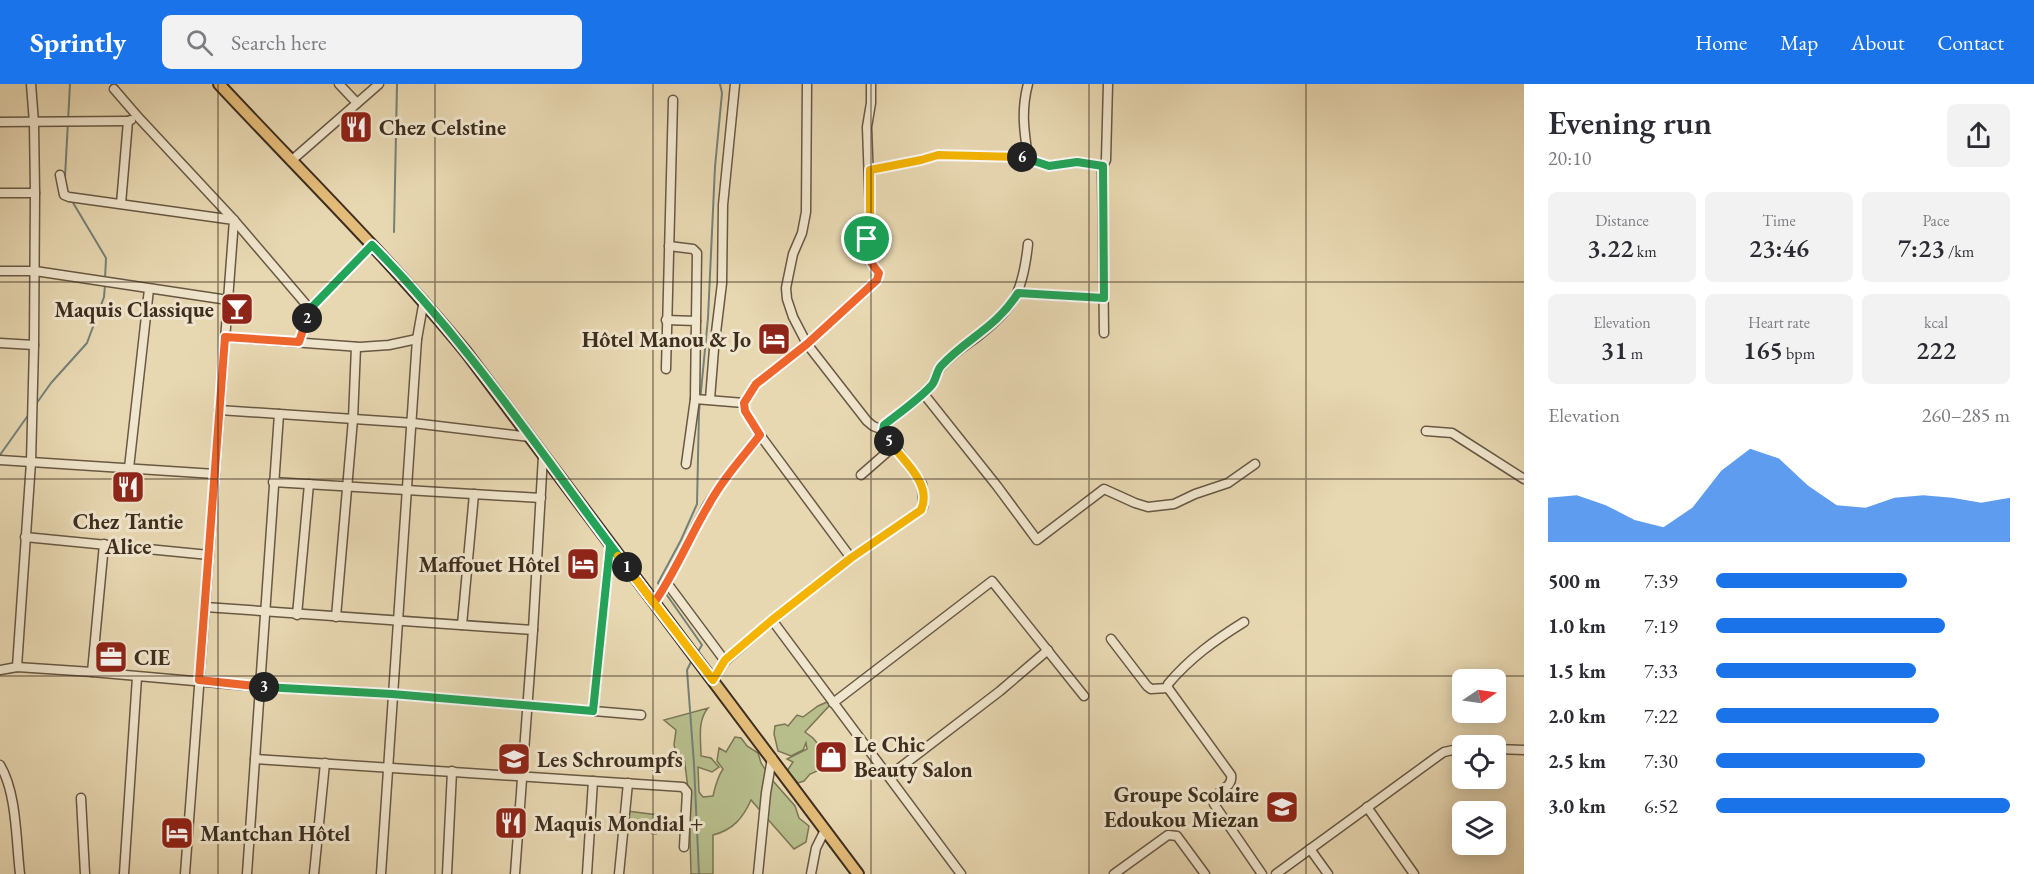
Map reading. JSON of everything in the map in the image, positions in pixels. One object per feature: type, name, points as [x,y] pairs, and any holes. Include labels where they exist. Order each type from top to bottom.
[{"type":"main road","points":[[219,84],[424,300],[466,352],[858,874]]},
{"type":"street","points":[[17,668],[31,462],[34,345],[35,193],[31,84]]},
{"type":"street","points":[[339,84],[357,104]]},
{"type":"street","points":[[291,161],[379,84]]},
{"type":"street","points":[[710,399],[722,283],[723,205],[735,84]]},
{"type":"street","points":[[713,680],[725,660],[772,620],[851,558],[923,507],[922,484],[893,447],[883,430],[867,421],[807,344],[793,317],[786,288],[793,254],[802,233],[806,212],[807,84]]},
{"type":"street","points":[[851,558],[760,435],[745,411],[744,403],[756,384],[807,344],[877,280],[879,273],[867,258],[865,250],[870,212],[867,127],[871,84]]},
{"type":"street","points":[[1028,84],[1023,125],[1028,157]]},
{"type":"street","points":[[1104,333],[1103,166],[1106,160],[1108,84]]},
{"type":"street","points":[[114,89],[234,220],[310,309]]},
{"type":"street","points":[[666,369],[673,100]]},
{"type":"street","points":[[0,122],[128,121],[139,118]]},
{"type":"street","points":[[121,204],[128,121]]},
{"type":"street","points":[[870,170],[938,155],[1028,157],[1049,166],[1077,162],[1103,166]]},
{"type":"street","points":[[60,175],[64,195],[234,220]]},
{"type":"street","points":[[0,193],[35,193]]},
{"type":"street","points":[[185,874],[234,220]]},
{"type":"street","points":[[883,430],[884,425],[933,385],[940,368],[990,327],[1010,307],[1025,274],[1028,244]]},
{"type":"street","points":[[299,342],[310,309],[372,245]]},
{"type":"street","points":[[669,246],[693,249],[697,253],[694,399],[686,464]]},
{"type":"street","points":[[0,271],[35,271],[228,300]]},
{"type":"street","points":[[129,468],[149,289]]},
{"type":"street","points":[[1018,293],[1104,298]]},
{"type":"street","points":[[381,874],[417,339],[424,300]]},
{"type":"street","points":[[666,320],[696,321]]},
{"type":"street","points":[[225,337],[356,347],[389,345],[417,339]]},
{"type":"street","points":[[0,344],[34,345]]},
{"type":"street","points":[[336,617],[356,347]]},
{"type":"street","points":[[923,393],[1037,540],[1104,489],[1148,507],[1174,504],[1228,483],[1255,464]]},
{"type":"street","points":[[694,399],[744,403]]},
{"type":"street","points":[[219,410],[413,423],[530,437]]},
{"type":"street","points":[[247,874],[279,414]]},
{"type":"street","points":[[1425,431],[1452,433],[1524,479]]},
{"type":"street","points":[[654,603],[668,584],[708,505],[723,481],[760,435]]},
{"type":"street","points":[[861,475],[893,447]]},
{"type":"street","points":[[515,874],[524,777],[543,456]]},
{"type":"street","points":[[0,460],[214,474]]},
{"type":"street","points":[[273,482],[541,498]]},
{"type":"street","points":[[297,615],[309,484]]},
{"type":"street","points":[[462,625],[474,494]]},
{"type":"street","points":[[25,537],[209,555]]},
{"type":"street","points":[[92,672],[104,544]]},
{"type":"street","points":[[593,711],[610,546]]},
{"type":"street","points":[[833,703],[992,581],[1084,696]]},
{"type":"street","points":[[668,584],[725,660]]},
{"type":"street","points":[[205,607],[533,630]]},
{"type":"street","points":[[772,620],[961,874]]},
{"type":"street","points":[[1244,622],[1186,663],[1168,684],[1168,688],[1231,775],[1231,784],[1216,794],[1213,799],[1214,804],[1262,874]]},
{"type":"street","points":[[1112,639],[1151,689],[1168,688]]},
{"type":"street","points":[[889,776],[1048,650]]},
{"type":"street","points":[[0,670],[17,668],[92,672],[641,715]]},
{"type":"street","points":[[124,874],[137,677]]},
{"type":"street","points":[[1506,749],[1524,750]]},
{"type":"street","points":[[1276,874],[1444,752],[1452,750]]},
{"type":"street","points":[[758,874],[772,758]]},
{"type":"street","points":[[255,759],[388,766],[686,789],[684,848]]},
{"type":"street","points":[[314,874],[325,763]]},
{"type":"street","points":[[0,765],[11,795],[20,874]]},
{"type":"street","points":[[447,874],[452,771]]},
{"type":"street","points":[[587,874],[592,781]]},
{"type":"street","points":[[619,874],[628,783]]},
{"type":"street","points":[[81,798],[85,874]]},
{"type":"street","points":[[1367,807],[1414,874]]},
{"type":"street","points":[[811,874],[816,848],[825,830]]},
{"type":"street","points":[[1114,874],[1168,835],[1173,834],[1177,836],[1205,874]]},
{"type":"street","points":[[1310,849],[1328,874]]},
{"type":"green space","points":[[827,702],[830,705],[805,732],[832,761],[827,767],[810,774],[804,781],[798,783],[787,771],[793,762],[787,759],[807,749],[806,743],[803,750],[791,756],[778,751],[774,734],[775,726],[785,724],[788,726],[797,715],[803,717]]},
{"type":"green space","points":[[708,708],[701,725],[701,756],[711,758],[719,767],[712,772],[698,767],[699,792],[703,797],[713,796],[723,769],[717,761],[719,748],[726,752],[735,737],[741,738],[747,746],[758,753],[761,763],[773,781],[795,806],[799,818],[809,826],[806,842],[794,849],[751,800],[737,822],[713,835],[713,874],[691,874],[689,796],[684,757],[677,755],[674,745],[676,730],[664,720]]},
{"type":"green space","points":[[627,811],[658,815],[656,834],[624,830]]},
{"type":"waterway","points":[[65,177],[70,84]]},
{"type":"waterway","points":[[394,232],[397,84]]},
{"type":"waterway","points":[[660,586],[658,583],[697,504],[699,412],[708,318],[715,167],[722,93],[720,84]]},
{"type":"waterway","points":[[72,201],[106,258],[105,279]]},
{"type":"waterway","points":[[36,404],[51,383],[87,343],[104,297],[105,285]]},
{"type":"waterway","points":[[0,455],[29,414]]},
{"type":"waterway","points":[[664,591],[702,645],[697,653]]},
{"type":"waterway","points":[[692,660],[687,670],[699,874]]},
{"type":"place","name":"Chez Celstine","points":[[356,127]]},
{"type":"place","name":"Maquis Classique","points":[[237,309]]},
{"type":"place","name":"Hôtel Manou & Jo","points":[[774,339]]},
{"type":"place","name":"Chez Tantie Alice","points":[[128,487]]},
{"type":"place","name":"Maffouet Hôtel","points":[[583,564]]},
{"type":"place","name":"CIE","points":[[111,657]]},
{"type":"place","name":"Le Chic Beauty Salon","points":[[831,757]]},
{"type":"place","name":"Les Schroumpfs","points":[[514,759]]},
{"type":"place","name":"Groupe Scolaire Edoukou Miezan","points":[[1282,807]]},
{"type":"place","name":"Maquis Mondial +","points":[[511,823]]},
{"type":"place","name":"Mantchan Hôtel","points":[[177,833]]},
{"type":"route","points":[[938,155],[1028,157],[1049,166],[1077,162],[1103,166],[1104,298],[1018,293],[1010,307],[990,327],[940,368],[933,385],[884,425],[883,430],[893,447],[922,484],[924,498],[921,510],[851,558],[772,620],[725,660],[713,680],[610,546],[593,711],[392,694],[261,687],[199,680],[225,337],[299,342],[310,309],[372,245],[424,300],[466,352],[654,603],[668,584],[708,505],[723,481],[760,435],[745,411],[744,403],[756,384],[807,344],[877,280],[879,273],[867,258],[865,250],[867,239],[870,212],[870,170],[938,155]]}]
